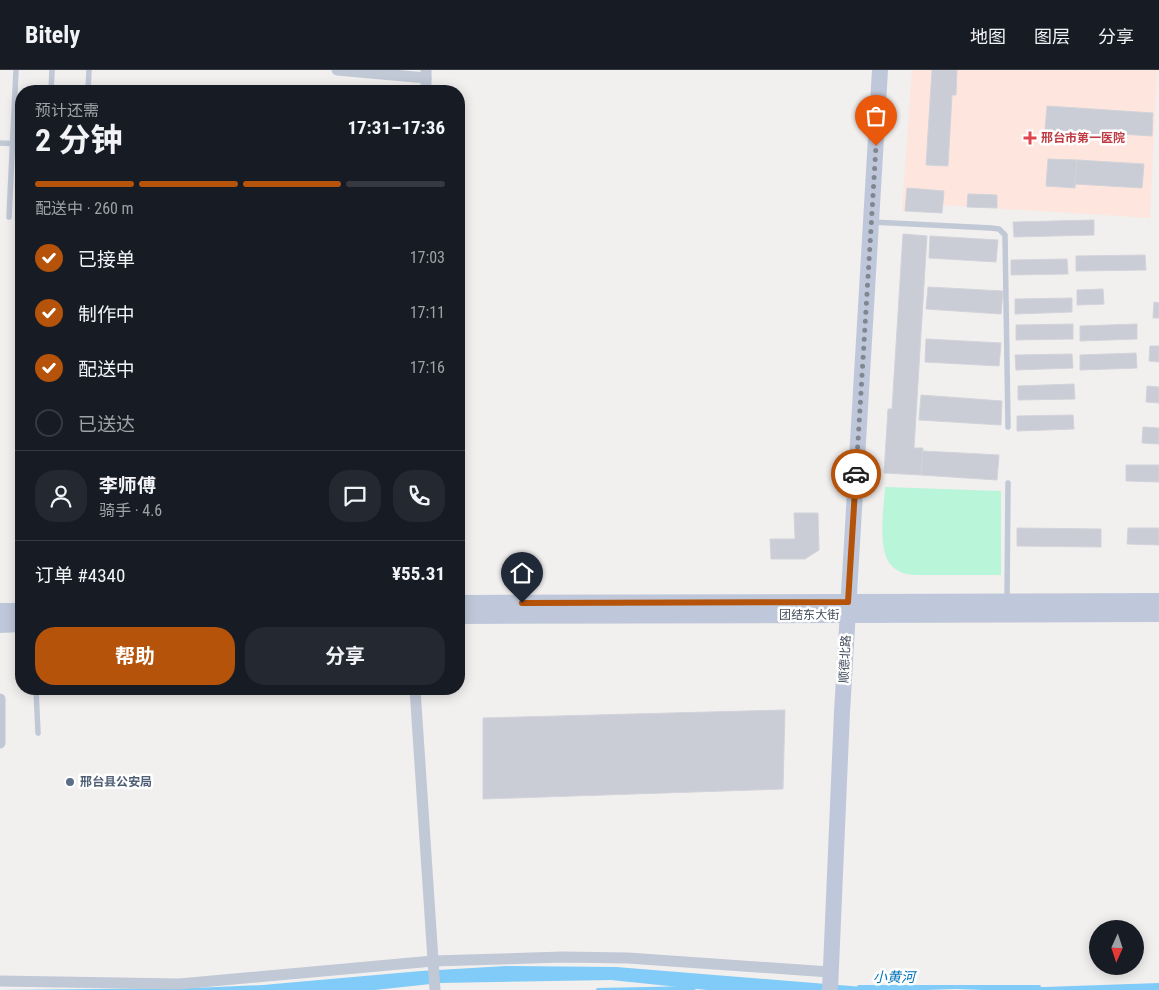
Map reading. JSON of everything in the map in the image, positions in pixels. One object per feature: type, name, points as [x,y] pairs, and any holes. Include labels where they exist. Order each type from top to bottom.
[{"type":"main road","name":"顺德北路","points":[[830,980],[848,608],[880,70]]},
{"type":"main road","name":"团结东大街","points":[[465,616],[848,608],[1007,601],[1159,601]]},
{"type":"main road","name":"团结东大街","points":[[465,603],[1159,614]]},
{"type":"main road","points":[[0,611],[15,611]]},
{"type":"main road","points":[[0,624],[15,624]]},
{"type":"street","points":[[337,70],[426,74]]},
{"type":"street","points":[[415,695],[435,990]]},
{"type":"street","points":[[0,699],[0,743]]},
{"type":"street","points":[[0,981],[179,984],[434,961],[596,957],[830,980]]},
{"type":"lane","points":[[15,85],[16,70]]},
{"type":"lane","points":[[51,85],[52,70]]},
{"type":"lane","points":[[88,85],[89,70]]},
{"type":"lane","points":[[9,217],[15,95]]},
{"type":"lane","points":[[0,143],[13,144]]},
{"type":"lane","points":[[871,222],[991,228],[999,229],[1005,235],[1008,427]]},
{"type":"lane","points":[[1007,601],[1008,483]]},
{"type":"lane","points":[[36,695],[38,734]]},
{"type":"shaded area","name":"邢台市第一医院","points":[[912,70],[1157,70],[1150,218],[943,205],[942,213],[902,211]]},
{"type":"green space","points":[[885,487],[1001,491],[1001,575],[913,575],[896,570],[891,565],[884,550],[883,516]]},
{"type":"water","points":[[506,966],[616,967],[863,987],[956,990],[707,990],[611,980],[440,983],[375,990],[0,990],[194,988],[263,985],[421,971]]},
{"type":"water","points":[[1159,983],[1159,990],[956,990]]},
{"type":"building","points":[[932,70],[957,70],[956,95],[952,95],[948,166],[926,165]]},
{"type":"building","points":[[1047,106],[1153,113],[1152,136],[1105,133],[1105,139],[1088,138],[1088,132],[1045,130]]},
{"type":"building","points":[[1048,159],[1077,160],[1075,188],[1046,186]]},
{"type":"building","points":[[1077,160],[1144,164],[1142,188],[1075,184]]},
{"type":"building","points":[[907,188],[944,191],[942,213],[905,211]]},
{"type":"building","points":[[968,194],[997,195],[997,208],[967,207]]},
{"type":"building","points":[[1094,220],[1094,235],[1014,237],[1013,222]]},
{"type":"building","points":[[903,234],[927,236],[914,448],[923,448],[921,475],[884,473],[888,409],[892,409]]},
{"type":"building","points":[[930,236],[998,240],[996,262],[929,258]]},
{"type":"building","points":[[1145,255],[1146,270],[1076,271],[1076,256]]},
{"type":"building","points":[[1067,259],[1068,274],[1011,275],[1011,260]]},
{"type":"building","points":[[928,287],[1003,291],[1001,314],[926,309]]},
{"type":"building","points":[[1103,289],[1104,304],[1077,305],[1077,290]]},
{"type":"building","points":[[1072,298],[1072,312],[1015,314],[1015,299]]},
{"type":"building","points":[[1154,302],[1159,303],[1159,318],[1153,318]]},
{"type":"building","points":[[1073,324],[1073,339],[1016,340],[1016,325]]},
{"type":"building","points":[[1137,324],[1137,339],[1080,341],[1080,326]]},
{"type":"building","points":[[926,339],[1001,343],[999,366],[925,362]]},
{"type":"building","points":[[1150,346],[1159,346],[1159,362],[1149,361]]},
{"type":"building","points":[[1136,353],[1137,368],[1080,370],[1080,355]]},
{"type":"building","points":[[1072,354],[1073,368],[1016,370],[1015,355]]},
{"type":"building","points":[[1074,384],[1075,399],[1018,400],[1018,386]]},
{"type":"building","points":[[1147,386],[1159,387],[1159,403],[1146,402]]},
{"type":"building","points":[[921,395],[1002,401],[1001,425],[919,420]]},
{"type":"building","points":[[1073,415],[1074,429],[1017,431],[1017,416]]},
{"type":"building","points":[[1143,427],[1159,428],[1159,444],[1142,443]]},
{"type":"building","points":[[923,451],[999,455],[997,480],[921,475]]},
{"type":"building","points":[[1126,465],[1159,465],[1159,482],[1126,481]]},
{"type":"building","points":[[794,513],[818,513],[819,550],[805,559],[771,559],[770,539],[795,539]]},
{"type":"building","points":[[1017,528],[1101,529],[1101,547],[1017,546]]},
{"type":"building","points":[[1128,528],[1159,528],[1159,545],[1127,544]]},
{"type":"building","points":[[785,710],[783,789],[483,799],[483,718]]},
{"type":"waterway","name":"小黄河","points":[[859,987],[1039,987]]},
{"type":"waterway","name":"小黄河","points":[[598,990],[694,988]]},
{"type":"way so far","points":[[856,474],[876,146]]},
{"type":"place","name":"邢台市第一医院","points":[[1030,138]]},
{"type":"place","name":"邢台县公安局","points":[[70,782]]},
{"type":"route","points":[[522,603],[848,602],[856,474]]}]
